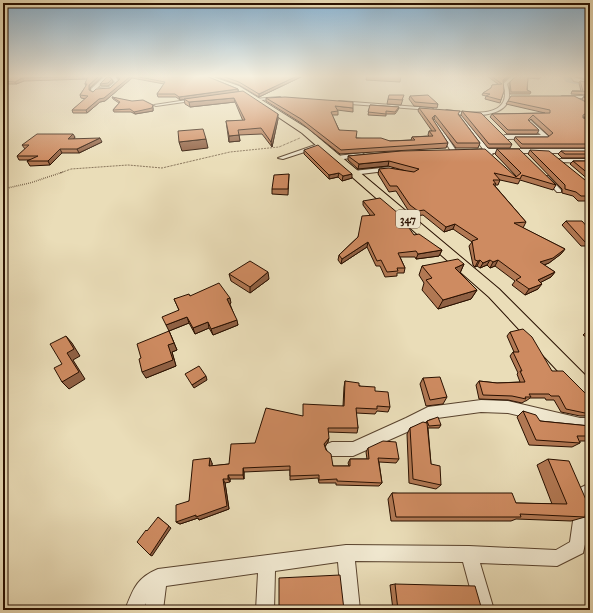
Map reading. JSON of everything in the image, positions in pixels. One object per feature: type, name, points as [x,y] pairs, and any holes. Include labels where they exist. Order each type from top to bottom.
[{"type":"main road","name":"347","points":[[262,105],[308,134],[494,293],[590,392]]},
{"type":"street","points":[[369,105],[435,110]]},
{"type":"street","points":[[442,110],[482,114],[494,112],[500,105]]},
{"type":"street","points":[[482,114],[488,121]]},
{"type":"street","points":[[460,117],[486,151],[497,162]]},
{"type":"street","points":[[434,121],[459,152]]},
{"type":"street","points":[[446,152],[486,151],[546,137],[530,122]]},
{"type":"street","points":[[499,132],[528,161]]},
{"type":"street","points":[[511,144],[549,151],[590,151]]},
{"type":"street","points":[[281,158],[321,145]]},
{"type":"street","points":[[549,151],[566,166]]},
{"type":"street","points":[[337,158],[366,155]]},
{"type":"street","points":[[560,161],[590,161]]},
{"type":"street","points":[[353,173],[388,169],[400,172]]},
{"type":"street","points":[[539,171],[559,191]]},
{"type":"street","points":[[332,450],[353,449],[410,423],[428,412],[481,406],[508,407],[580,424],[590,424]]},
{"type":"street","points":[[134,610],[141,592],[158,578],[346,553],[469,554],[557,558],[577,547],[582,532],[582,509],[585,493],[590,490]]},
{"type":"street","points":[[346,553],[351,610]]},
{"type":"street","points":[[469,554],[485,610]]},
{"type":"street","points":[[265,610],[267,564]]},
{"type":"street","points":[[154,610],[158,578]]},
{"type":"path","points":[[3,190],[30,183],[71,169],[128,166],[156,168],[174,166],[230,152],[279,146],[308,134]]},
{"type":"building","points":[[78,105],[92,105],[86,110],[72,110]]},
{"type":"building","points":[[118,105],[153,105],[152,108],[134,112],[130,109],[113,110]]},
{"type":"building","points":[[237,105],[264,105],[278,114],[271,142],[261,128],[238,130],[239,135],[229,136],[226,121],[245,120]]},
{"type":"building","points":[[277,105],[353,105],[353,108],[335,106],[338,111],[331,112],[339,130],[357,131],[356,138],[381,138],[390,141],[415,140],[412,137],[433,136],[429,131],[436,131],[419,108],[460,111],[458,114],[480,143],[457,143],[435,115],[432,118],[448,143],[341,150],[301,119]]},
{"type":"building","points":[[370,105],[399,107],[395,112],[386,111],[386,114],[368,112]]},
{"type":"building","points":[[525,105],[590,105],[590,114],[587,113],[583,115],[583,118],[590,120],[590,144],[522,144],[515,137],[548,137],[553,133],[533,115],[528,120],[539,130],[508,130],[492,114],[550,113],[550,110]]},
{"type":"building","points":[[462,111],[481,113],[512,144],[489,144]]},
{"type":"building","points":[[203,129],[206,139],[179,142],[178,131]]},
{"type":"building","points":[[37,134],[73,134],[68,139],[100,138],[77,149],[60,149],[48,161],[27,161],[38,156],[17,156],[29,145],[22,145]]},
{"type":"building","points":[[318,145],[352,174],[343,176],[339,173],[329,175],[304,150]]},
{"type":"building","points":[[485,149],[516,177],[521,173],[497,149],[519,149],[556,185],[522,175],[520,179],[494,173],[500,180],[493,180],[496,184],[493,184],[526,222],[514,223],[565,249],[553,258],[540,262],[555,272],[538,280],[542,284],[529,289],[516,280],[521,277],[498,260],[493,262],[490,260],[483,263],[480,260],[475,260],[472,241],[478,239],[455,224],[446,227],[424,210],[418,211],[410,205],[397,186],[390,186],[379,169],[389,168],[414,172],[419,169],[389,161],[359,164],[348,156],[401,151]]},
{"type":"building","points":[[530,150],[549,151],[590,184],[590,196],[581,196],[576,192],[565,189],[565,185]]},
{"type":"building","points":[[561,151],[590,151],[590,154],[565,154]]},
{"type":"building","points":[[573,161],[590,161],[590,175]]},
{"type":"building","points":[[289,174],[288,189],[272,189],[274,175]]},
{"type":"building","points":[[380,198],[399,214],[414,235],[419,234],[442,250],[418,254],[416,251],[398,253],[405,268],[397,268],[398,271],[387,272],[381,260],[377,261],[368,242],[342,259],[339,255],[358,237],[362,216],[375,215],[363,201]]},
{"type":"building","points":[[566,221],[582,221],[590,230],[590,242],[585,242]]},
{"type":"building","points":[[458,259],[464,264],[455,268],[477,290],[443,300],[426,280],[432,278],[422,266]]},
{"type":"building","points":[[250,261],[268,272],[250,287],[229,274]]},
{"type":"building","points":[[219,283],[230,298],[227,299],[237,320],[211,329],[208,322],[193,328],[187,317],[166,325],[162,317],[179,310],[174,299],[189,294],[190,296]]},
{"type":"building","points":[[523,329],[532,337],[552,371],[563,371],[587,395],[590,396],[590,413],[566,409],[559,396],[551,396],[549,394],[529,394],[531,397],[525,397],[526,399],[512,396],[483,395],[479,381],[497,383],[525,382],[520,371],[522,371],[513,352],[519,352],[510,332]]},
{"type":"building","points":[[169,331],[174,343],[168,345],[173,360],[142,372],[139,359],[141,358],[137,344]]},
{"type":"building","points":[[66,336],[74,349],[67,353],[79,372],[62,382],[54,368],[62,364],[50,344]]},
{"type":"building","points":[[199,366],[206,376],[192,385],[185,374]]},
{"type":"building","points":[[440,377],[447,397],[430,400],[423,378]]},
{"type":"building","points":[[345,381],[359,383],[359,386],[375,387],[375,391],[388,392],[390,407],[377,406],[377,409],[356,408],[358,428],[328,428],[329,438],[324,444],[326,450],[331,454],[333,466],[350,466],[350,459],[369,459],[368,448],[383,441],[396,442],[399,459],[378,458],[382,483],[337,481],[337,479],[319,480],[319,475],[290,476],[290,466],[243,468],[243,475],[228,475],[228,479],[223,479],[227,506],[196,517],[196,515],[176,522],[176,505],[189,501],[193,460],[210,458],[209,466],[229,464],[231,444],[255,443],[266,408],[303,416],[303,404],[344,406]]},
{"type":"building","points":[[523,411],[536,415],[540,421],[590,426],[590,436],[577,436],[580,443],[536,440]]},
{"type":"building","points":[[438,417],[441,425],[429,426],[427,421]]},
{"type":"building","points":[[423,422],[427,423],[431,464],[440,466],[441,485],[413,479],[410,428]]},
{"type":"building","points":[[548,459],[569,461],[587,502],[585,517],[520,514],[521,517],[396,517],[392,493],[512,493],[516,503],[567,504]]},
{"type":"building","points":[[158,517],[169,526],[150,555],[137,542]]},
{"type":"building","points":[[340,575],[344,610],[279,610],[279,578]]},
{"type":"building","points":[[395,584],[475,586],[482,610],[398,610]]}]
